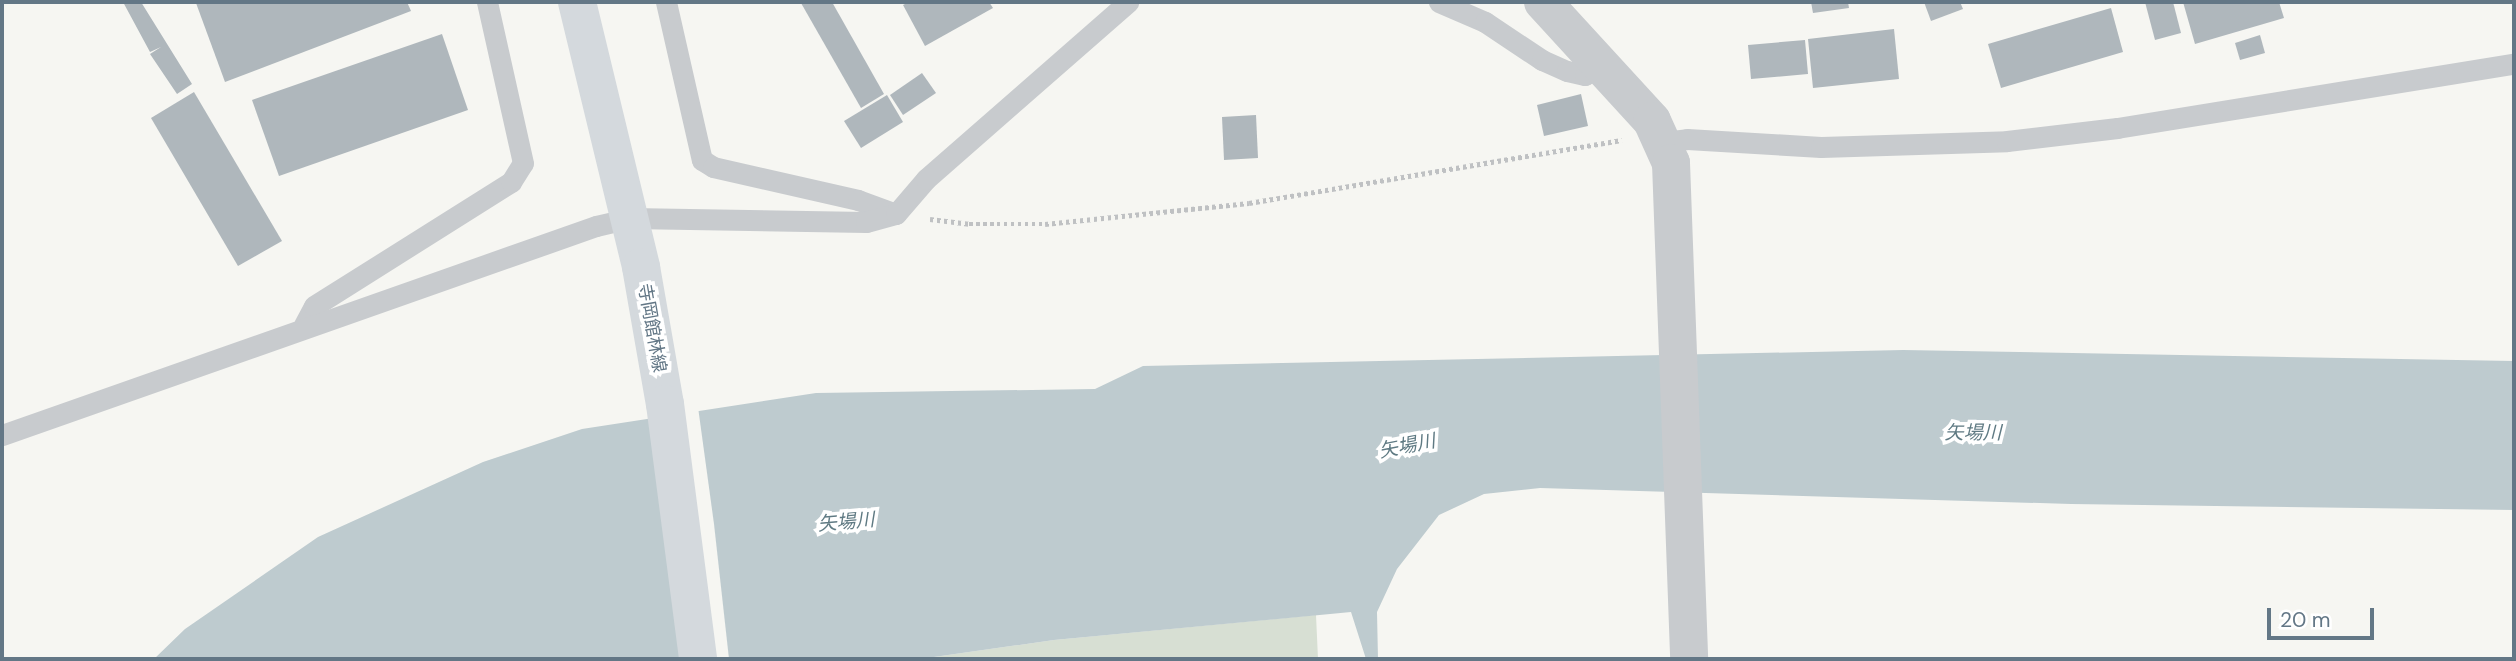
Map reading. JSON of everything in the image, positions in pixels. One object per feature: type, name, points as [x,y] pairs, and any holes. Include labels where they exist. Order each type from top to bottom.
[{"type":"main road","name":"寺岡館林線","points":[[576,2],[641,267],[665,404],[698,659]]},
{"type":"street","points":[[1543,2],[1604,64],[1668,153],[1689,659]]},
{"type":"lane","points":[[303,325],[314,306],[511,182],[523,163],[486,2]]},
{"type":"lane","points":[[666,2],[702,160],[896,214]]},
{"type":"lane","points":[[2,435],[303,325],[630,218],[866,222],[896,214],[926,179],[1128,2]]},
{"type":"lane","points":[[1439,2],[1485,22],[1542,61],[1567,71],[1585,75],[1604,64]]},
{"type":"lane","points":[[1668,153],[1687,139],[1821,147],[2007,141],[2117,128],[2514,64]]},
{"type":"path","points":[[896,214],[969,224],[1045,224],[1249,203],[1630,139],[1668,153]]},
{"type":"shaded area","points":[[1316,615],[1318,659],[920,659],[1054,640]]},
{"type":"water","name":"矢場川","points":[[1903,350],[2514,361],[2514,510],[2071,504],[1540,488],[1484,494],[1439,515],[1397,569],[1377,612],[1378,659],[1366,659],[1351,612],[1054,640],[920,659],[154,659],[185,629],[318,537],[483,462],[582,429],[816,393],[1095,389],[1143,366]]},
{"type":"pier","points":[[698,407],[729,659],[680,659],[651,414]]},
{"type":"building","points":[[123,2],[141,2],[192,84],[177,94],[150,54],[161,47],[150,52]]},
{"type":"building","points":[[407,2],[411,11],[225,82],[196,3]]},
{"type":"building","points":[[832,2],[884,94],[861,108],[801,3]]},
{"type":"building","points":[[909,2],[989,2],[993,8],[925,46],[903,5]]},
{"type":"building","points":[[1811,2],[1848,2],[1849,8],[1813,13]]},
{"type":"building","points":[[1924,2],[1960,2],[1963,9],[1931,21]]},
{"type":"building","points":[[2145,2],[2173,2],[2181,33],[2155,40]]},
{"type":"building","points":[[2183,2],[2279,2],[2284,18],[2195,44]]},
{"type":"building","points":[[2111,8],[2123,52],[2001,88],[1988,44]]},
{"type":"building","points":[[1894,29],[1899,79],[1813,88],[1808,39]]},
{"type":"building","points":[[442,34],[468,110],[279,176],[252,100]]},
{"type":"building","points":[[2260,35],[2265,53],[2240,60],[2235,43]]},
{"type":"building","points":[[1805,40],[1808,74],[1751,79],[1748,45]]},
{"type":"building","points":[[922,73],[936,93],[903,115],[890,95]]},
{"type":"building","points":[[194,92],[282,241],[238,266],[151,118]]},
{"type":"building","points":[[1581,94],[1588,126],[1544,136],[1537,105]]},
{"type":"building","points":[[887,95],[903,122],[861,148],[844,121]]},
{"type":"building","points":[[1256,115],[1258,158],[1224,160],[1222,117]]}]
